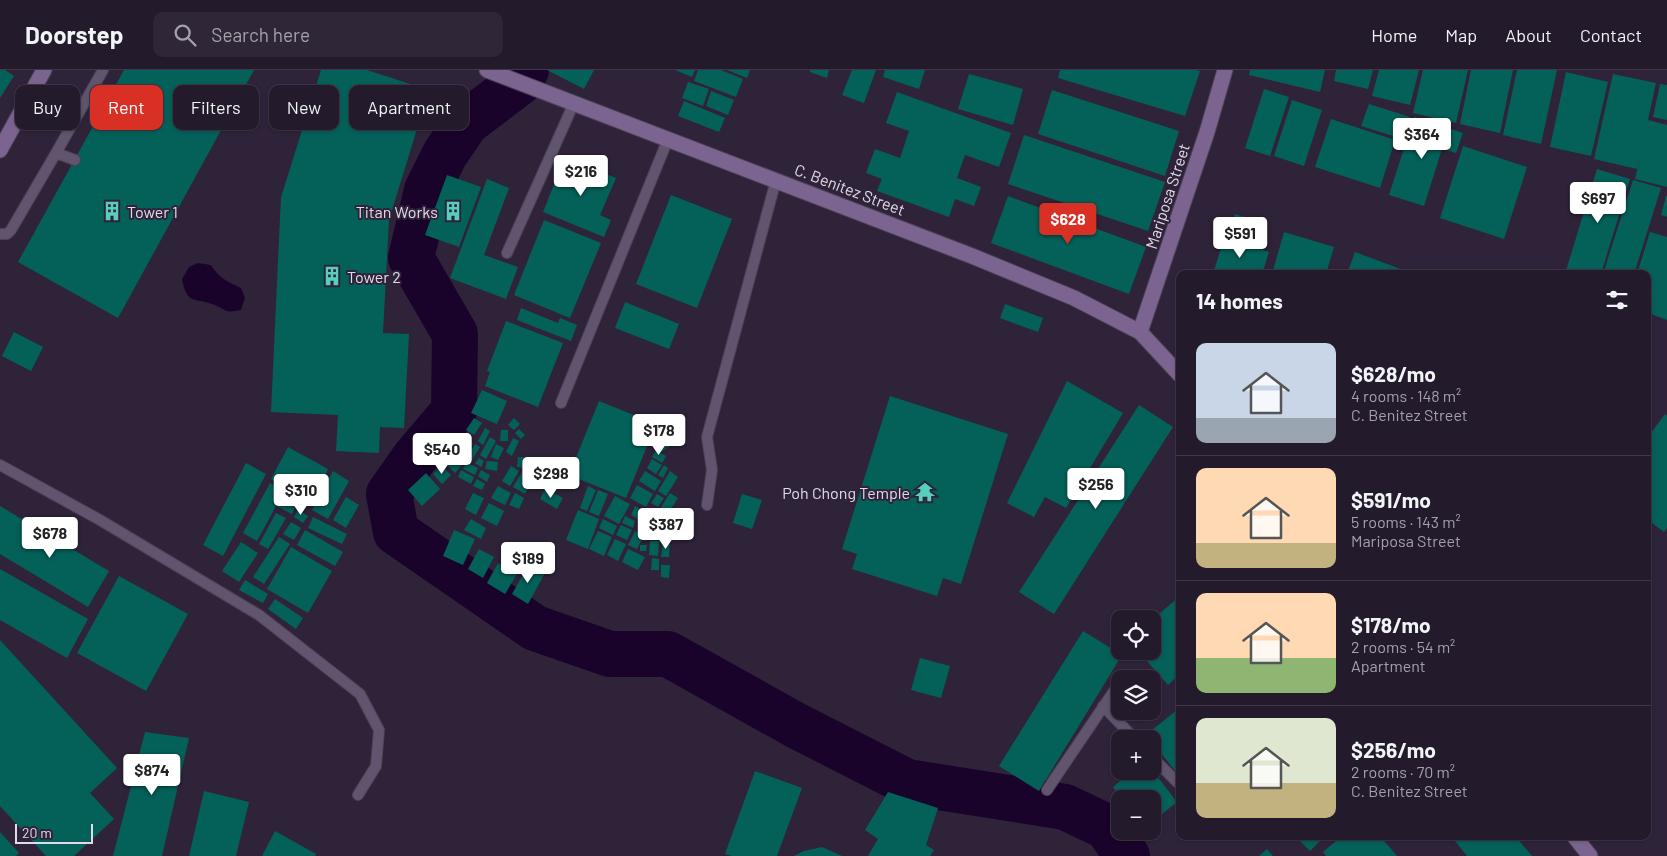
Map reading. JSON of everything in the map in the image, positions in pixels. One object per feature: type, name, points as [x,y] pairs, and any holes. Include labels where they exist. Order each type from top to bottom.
[{"type":"main road","points":[[0,150],[44,70]]},
{"type":"main road","name":"Mariposa Street","points":[[1140,332],[1207,132],[1225,70]]},
{"type":"main road","name":"C. Benitez Street","points":[[493,72],[972,256],[1074,298],[1140,332],[1176,371]]},
{"type":"main road","points":[[1577,840],[1590,856]]},
{"type":"lane","points":[[0,234],[6,234],[12,230],[103,70]]},
{"type":"lane","points":[[507,253],[562,132],[571,102]]},
{"type":"lane","points":[[561,403],[668,139]]},
{"type":"lane","points":[[56,153],[75,160]]},
{"type":"lane","points":[[707,505],[712,470],[707,437],[776,180]]},
{"type":"lane","points":[[0,466],[100,520],[260,615],[360,694],[379,730],[376,766],[358,795]]},
{"type":"lane","points":[[1047,790],[1111,696]]},
{"type":"lane","points":[[1104,706],[1127,730]]},
{"type":"lane","points":[[1161,766],[1176,782]]},
{"type":"shaded area","points":[[198,263],[211,265],[228,282],[241,288],[245,298],[241,310],[227,311],[189,297],[182,279],[189,267]]},
{"type":"building","points":[[0,70],[5,70],[14,76],[0,98]]},
{"type":"building","name":"Tower 1","points":[[124,70],[254,70],[246,85],[173,85],[173,130],[221,130],[118,318],[18,262],[91,130],[163,130],[163,85],[116,85]]},
{"type":"building","name":"Tower 2","points":[[321,70],[367,70],[414,85],[349,85],[349,130],[417,130],[389,220],[383,333],[409,334],[404,428],[380,427],[379,453],[336,451],[338,415],[271,412],[281,197],[302,130],[339,130],[339,85],[316,85]]},
{"type":"building","points":[[547,70],[594,70],[584,89]]},
{"type":"building","points":[[675,70],[695,70],[692,77]]},
{"type":"building","points":[[698,70],[721,70],[743,79],[736,97],[694,81]]},
{"type":"building","points":[[727,70],[750,70],[747,78]]},
{"type":"building","points":[[810,70],[829,70],[827,78],[810,72]]},
{"type":"building","points":[[852,70],[876,70],[864,103],[842,95]]},
{"type":"building","points":[[885,70],[925,70],[919,89],[883,77]]},
{"type":"building","points":[[1060,70],[1200,71],[1185,116],[1058,78]]},
{"type":"building","points":[[1250,70],[1325,70],[1320,92],[1249,75]]},
{"type":"building","points":[[1336,70],[1373,70],[1368,89],[1334,81]]},
{"type":"building","points":[[1379,70],[1419,70],[1410,105],[1372,96]]},
{"type":"building","points":[[1423,70],[1468,70],[1456,123],[1413,113]]},
{"type":"building","points":[[1471,70],[1513,70],[1500,133],[1460,124]]},
{"type":"building","points":[[1517,70],[1557,70],[1541,144],[1503,135]]},
{"type":"building","points":[[1566,72],[1608,82],[1591,156],[1550,147]]},
{"type":"building","points":[[969,74],[1023,89],[1013,125],[958,109]]},
{"type":"building","points":[[1613,74],[1656,83],[1648,120],[1667,125],[1667,187],[1635,179],[1642,148],[1637,169],[1594,159]]},
{"type":"building","points":[[688,82],[709,89],[703,106],[682,98]]},
{"type":"building","points":[[1660,84],[1667,85],[1667,120],[1653,117]]},
{"type":"building","points":[[1264,89],[1289,97],[1270,156],[1245,148]]},
{"type":"building","points":[[1052,90],[1179,131],[1165,176],[1038,134]]},
{"type":"building","points":[[711,91],[734,100],[728,115],[706,106]]},
{"type":"building","points":[[897,92],[1011,133],[999,167],[965,155],[957,178],[981,187],[974,206],[955,199],[949,217],[877,191],[882,179],[866,173],[875,149],[900,158],[909,131],[886,123]]},
{"type":"building","points":[[1292,100],[1322,110],[1304,166],[1274,156]]},
{"type":"building","points":[[684,101],[725,118],[719,132],[678,116]]},
{"type":"building","points":[[1369,104],[1410,117],[1403,139],[1361,126]]},
{"type":"building","points":[[1414,117],[1463,133],[1456,153],[1442,149],[1424,206],[1389,195]]},
{"type":"building","points":[[1331,119],[1395,140],[1380,188],[1315,167]]},
{"type":"building","points":[[1024,135],[1165,182],[1148,231],[1008,184]]},
{"type":"building","points":[[1463,146],[1527,167],[1504,239],[1440,218]]},
{"type":"building","points":[[565,157],[616,178],[600,215],[611,220],[604,237],[543,212]]},
{"type":"building","points":[[1597,169],[1630,179],[1602,270],[1566,270]]},
{"type":"building","name":"Titan Works","points":[[447,175],[481,187],[459,247],[425,235]]},
{"type":"building","points":[[487,179],[509,188],[484,255],[518,267],[506,299],[450,278]]},
{"type":"building","points":[[1633,180],[1661,188],[1635,270],[1604,270]]},
{"type":"building","points":[[671,195],[732,219],[697,308],[636,284]]},
{"type":"building","points":[[1008,196],[1146,247],[1129,294],[991,243]]},
{"type":"building","points":[[1667,196],[1667,217],[1661,215]]},
{"type":"building","points":[[1235,214],[1267,224],[1260,248],[1228,238]]},
{"type":"building","points":[[544,220],[601,243],[570,318],[514,295]]},
{"type":"building","points":[[1284,232],[1334,247],[1327,270],[1273,270]]},
{"type":"building","points":[[1650,232],[1667,237],[1667,320],[1651,314],[1651,270],[1638,270]]},
{"type":"building","points":[[1224,238],[1269,252],[1263,270],[1214,270]]},
{"type":"building","points":[[1355,252],[1403,270],[1348,270]]},
{"type":"building","points":[[625,302],[679,324],[669,349],[615,328]]},
{"type":"building","points":[[1005,304],[1043,318],[1038,332],[1000,318]]},
{"type":"building","points":[[521,308],[558,323],[560,318],[577,325],[571,341],[517,320]]},
{"type":"building","points":[[506,321],[563,343],[538,407],[485,386],[490,372],[487,371]]},
{"type":"building","points":[[14,332],[43,347],[31,371],[2,356]]},
{"type":"building","points":[[1067,381],[1123,413],[1066,508],[1045,497],[1034,517],[1007,503]]},
{"type":"building","points":[[482,390],[507,401],[497,424],[471,413]]},
{"type":"building","name":"Poh Chong Temple","points":[[890,396],[1008,434],[961,584],[943,578],[937,596],[852,569],[857,554],[842,549]]},
{"type":"building","points":[[599,401],[656,424],[626,498],[569,475]]},
{"type":"building","points":[[1139,405],[1173,427],[1054,614],[1019,592]]},
{"type":"building","points":[[1665,414],[1667,416],[1667,528],[1664,532],[1651,522],[1651,433]]},
{"type":"building","points":[[474,418],[482,423],[474,435],[466,430]]},
{"type":"building","points":[[514,418],[520,424],[514,430],[508,425]]},
{"type":"building","points":[[485,428],[490,431],[483,445],[478,441]]},
{"type":"building","points":[[519,429],[525,435],[521,439],[515,433]]},
{"type":"building","points":[[501,430],[508,430],[508,441],[500,441]]},
{"type":"building","points":[[675,433],[680,439],[662,452],[657,446]]},
{"type":"building","points":[[490,437],[496,441],[486,459],[480,455]]},
{"type":"building","points":[[464,438],[473,443],[464,457],[456,452]]},
{"type":"building","points":[[513,438],[519,441],[512,456],[506,452]]},
{"type":"building","points":[[475,444],[480,447],[472,460],[467,457]]},
{"type":"building","points":[[496,444],[504,448],[498,460],[491,457]]},
{"type":"building","points":[[288,447],[328,469],[312,501],[271,479]]},
{"type":"building","points":[[656,450],[666,456],[662,463],[652,457]]},
{"type":"building","points":[[453,457],[462,465],[455,473],[446,464]]},
{"type":"building","points":[[518,457],[524,457],[523,468],[517,467]]},
{"type":"building","points":[[479,458],[484,461],[481,467],[475,463]]},
{"type":"building","points":[[526,459],[533,459],[534,470],[526,470]]},
{"type":"building","points":[[652,459],[662,465],[656,474],[647,468]]},
{"type":"building","points":[[487,461],[498,462],[497,471],[485,469]]},
{"type":"building","points":[[466,462],[478,468],[475,475],[463,469]]},
{"type":"building","points":[[246,463],[266,474],[223,556],[203,545]]},
{"type":"building","points":[[664,465],[668,468],[663,478],[658,475]]},
{"type":"building","points":[[442,466],[451,475],[442,484],[433,474]]},
{"type":"building","points":[[511,466],[519,471],[510,486],[502,481]]},
{"type":"building","points":[[461,470],[474,477],[471,484],[458,477]]},
{"type":"building","points":[[481,470],[490,475],[487,482],[478,476]]},
{"type":"building","points":[[333,471],[349,481],[328,519],[312,510]]},
{"type":"building","points":[[645,471],[661,481],[655,491],[639,481]]},
{"type":"building","points":[[670,471],[678,477],[666,496],[658,491]]},
{"type":"building","points":[[522,472],[534,478],[525,494],[513,487]]},
{"type":"building","points":[[426,473],[440,489],[422,506],[408,490]]},
{"type":"building","points":[[477,479],[485,484],[482,490],[473,486]]},
{"type":"building","points":[[270,483],[299,498],[292,514],[276,506],[257,541],[243,533]]},
{"type":"building","points":[[637,485],[653,494],[646,507],[630,498]]},
{"type":"building","points":[[498,486],[511,493],[505,505],[491,498]]},
{"type":"building","points":[[588,486],[596,490],[587,511],[580,508]]},
{"type":"building","points":[[545,489],[563,498],[557,509],[540,499]]},
{"type":"building","points":[[598,490],[608,494],[599,516],[589,512]]},
{"type":"building","points":[[473,493],[484,498],[476,515],[465,509]]},
{"type":"building","points":[[515,493],[524,498],[519,509],[509,505]]},
{"type":"building","points":[[670,493],[678,498],[668,513],[661,507]]},
{"type":"building","points":[[657,494],[664,498],[658,507],[651,503]]},
{"type":"building","points":[[742,494],[762,500],[752,529],[733,523]]},
{"type":"building","points":[[615,496],[630,504],[619,524],[604,516]]},
{"type":"building","points":[[346,497],[359,505],[346,528],[333,520]]},
{"type":"building","points":[[489,503],[504,511],[497,526],[481,518]]},
{"type":"building","points":[[0,506],[109,571],[88,607],[0,554]]},
{"type":"building","points":[[635,506],[642,510],[637,519],[631,515]]},
{"type":"building","points":[[298,510],[308,516],[303,523],[294,517]]},
{"type":"building","points":[[578,510],[599,519],[588,549],[566,540]]},
{"type":"building","points":[[276,513],[286,518],[268,549],[259,544]]},
{"type":"building","points":[[646,513],[663,522],[655,537],[639,528]]},
{"type":"building","points":[[625,516],[635,521],[633,528],[622,523]]},
{"type":"building","points":[[313,517],[347,534],[342,544],[308,528]]},
{"type":"building","points":[[471,519],[486,528],[481,539],[464,530]]},
{"type":"building","points":[[603,519],[617,526],[613,535],[599,528]]},
{"type":"building","points":[[669,520],[676,524],[667,541],[659,537]]},
{"type":"building","points":[[291,522],[301,528],[294,540],[283,534]]},
{"type":"building","points":[[621,525],[632,530],[627,540],[616,535]]},
{"type":"building","points":[[305,530],[343,552],[335,566],[297,545]]},
{"type":"building","points":[[454,530],[475,539],[463,565],[443,556]]},
{"type":"building","points":[[598,531],[612,537],[604,556],[589,549]]},
{"type":"building","points":[[635,531],[644,535],[637,549],[628,545]]},
{"type":"building","points":[[279,537],[290,544],[264,584],[253,577]]},
{"type":"building","points":[[615,539],[626,544],[618,561],[607,555]]},
{"type":"building","points":[[650,541],[659,541],[658,556],[649,555]]},
{"type":"building","points":[[241,542],[258,553],[239,582],[222,571]]},
{"type":"building","points":[[663,542],[670,543],[669,557],[661,557]]},
{"type":"building","points":[[640,545],[647,545],[646,551],[640,551]]},
{"type":"building","points":[[291,547],[332,571],[308,613],[267,589]]},
{"type":"building","points":[[479,549],[494,557],[483,578],[468,569]]},
{"type":"building","points":[[628,549],[645,557],[638,570],[622,562]]},
{"type":"building","points":[[652,558],[659,559],[659,570],[651,570]]},
{"type":"building","points":[[498,563],[517,574],[505,594],[487,583]]},
{"type":"building","points":[[529,564],[545,573],[528,604],[512,594]]},
{"type":"building","points":[[661,565],[670,565],[669,578],[661,577]]},
{"type":"building","points":[[0,569],[88,619],[67,658],[0,620]]},
{"type":"building","points":[[119,576],[188,614],[146,691],[77,653]]},
{"type":"building","points":[[245,580],[268,594],[263,603],[239,590]]},
{"type":"building","points":[[275,599],[303,618],[296,629],[268,609]]},
{"type":"building","points":[[1176,599],[1176,678],[1168,685],[1161,677],[1161,670],[1155,670],[1146,660],[1161,660],[1161,612]]},
{"type":"building","points":[[1083,631],[1111,648],[1111,660],[1119,660],[1111,670],[1111,673],[1039,791],[999,766]]},
{"type":"building","points":[[0,640],[117,768],[90,793],[114,819],[74,856],[46,856],[0,806]]},
{"type":"building","points":[[920,658],[950,666],[941,698],[911,690]]},
{"type":"building","points":[[1176,711],[1176,772],[1161,753],[1161,730],[1152,730]]},
{"type":"building","points":[[145,732],[189,738],[162,856],[113,856]]},
{"type":"building","points":[[755,771],[802,788],[777,856],[732,856],[725,854]]},
{"type":"building","points":[[1121,780],[1160,780],[1176,803],[1161,815],[1161,790],[1115,790],[1113,787]]},
{"type":"building","points":[[204,791],[249,802],[236,856],[189,856]]},
{"type":"building","points":[[888,792],[938,808],[926,845],[934,850],[930,856],[868,856],[878,839],[865,830]]},
{"type":"building","points":[[275,831],[316,854],[315,856],[262,856]]},
{"type":"building","points":[[0,832],[19,853],[16,856],[0,856]]},
{"type":"building","points":[[1299,840],[1321,840],[1310,851]]},
{"type":"building","points":[[1337,840],[1383,840],[1397,856],[1326,856],[1323,852]]},
{"type":"building","points":[[1454,840],[1518,840],[1532,856],[1467,856]]},
{"type":"building","points":[[822,847],[842,856],[794,856],[804,851]]},
{"type":"building","points":[[1267,849],[1273,856],[1259,856]]},
{"type":"waterway","points":[[526,70],[520,82],[466,123],[445,154],[427,190],[411,258],[455,334],[454,411],[415,457],[389,494],[396,532],[535,628],[610,654],[668,654],[797,726],[907,782],[1065,807],[1107,827],[1127,856]]},
{"type":"place","name":"Tower 1","points":[[112,211]]},
{"type":"place","name":"Titan Works","points":[[453,211]]},
{"type":"place","name":"Tower 2","points":[[332,276]]},
{"type":"place","name":"Poh Chong Temple","points":[[925,492]]}]
